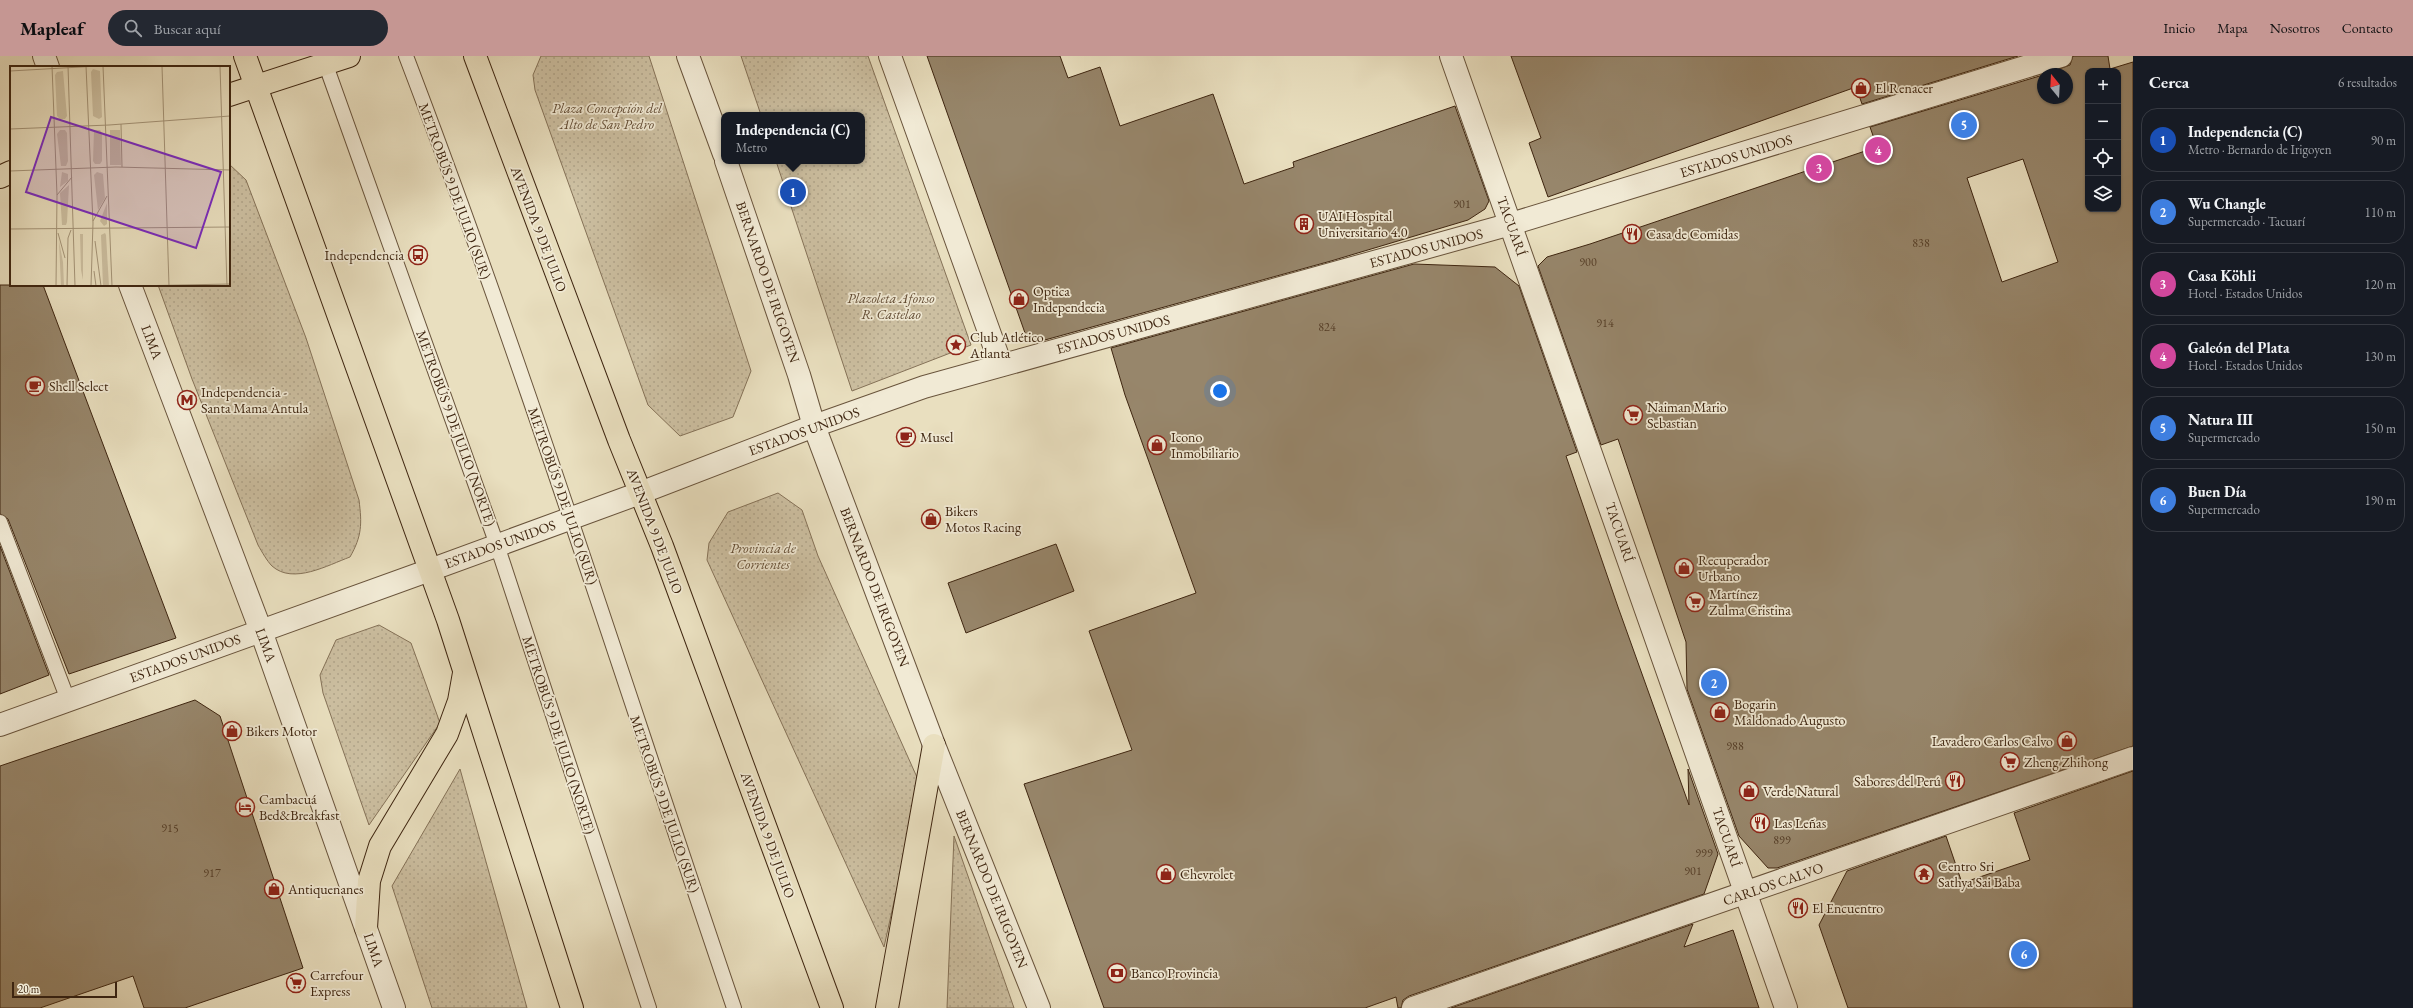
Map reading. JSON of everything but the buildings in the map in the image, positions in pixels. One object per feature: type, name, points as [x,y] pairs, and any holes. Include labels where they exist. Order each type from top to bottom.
[{"type":"main road","points":[[245,56],[430,570],[464,670],[572,1008]]},
{"type":"main road","points":[[230,95],[325,60],[348,56]]},
{"type":"main road","name":"AVENIDA 9 DE JULIO","points":[[475,56],[832,1008]]},
{"type":"main road","points":[[0,177],[10,172]]},
{"type":"main road","points":[[366,928],[369,881],[380,846],[447,734],[459,701],[464,670]]},
{"type":"main road","points":[[887,1008],[934,745]]},
{"type":"street","points":[[44,56],[48,66]]},
{"type":"street","points":[[688,56],[721,146]]},
{"type":"street","points":[[890,56],[1001,365]]},
{"type":"street","name":"TACUARÍ","points":[[1451,56],[1747,893],[1786,1008]]},
{"type":"street","name":"ESTADOS UNIDOS","points":[[0,725],[430,570],[640,493],[814,426],[924,387],[1511,224],[2061,56]]},
{"type":"street","name":"BERNARDO DE IRIGOYEN","points":[[727,164],[800,375],[814,426],[934,745],[1039,1008]]},
{"type":"street","name":"LIMA","points":[[130,286],[261,631],[394,1008]]},
{"type":"street","name":"CARLOS CALVO","points":[[1413,1008],[2133,758]]},
{"type":"lane","name":"METROBÚS 9 DE JULIO (SUR)","points":[[406,56],[572,517],[648,754],[734,1008]]},
{"type":"lane","name":"METROBÚS 9 DE JULIO (NORTE)","points":[[325,60],[497,545],[649,1008]]},
{"type":"lane","points":[[0,522],[68,700]]},
{"type":"green space","name":"Plaza Concepción del Alto de San Pedro","points":[[541,56],[649,56],[751,371],[733,417],[680,436],[648,405],[535,90],[533,75]]},
{"type":"green space","name":"Plazoleta Afonso R. Castelao","points":[[741,56],[868,56],[971,345],[852,391],[777,164],[865,164],[865,112],[760,112]]},
{"type":"green space","points":[[230,165],[246,180],[306,338],[359,500],[361,516],[360,530],[357,543],[350,557],[311,572],[300,574],[290,574],[280,571],[272,566],[258,545],[192,379],[158,286],[230,286]]},
{"type":"green space","name":"Provincia de Corrientes","points":[[778,493],[802,510],[818,556],[920,784],[884,947],[707,560],[709,543],[728,512]]},
{"type":"green space","points":[[379,625],[411,643],[440,723],[369,825],[323,693],[320,675],[336,640]]},
{"type":"green space","points":[[460,769],[527,1008],[432,1008],[392,886]]},
{"type":"green space","points":[[954,836],[1014,1008],[947,1008]]},
{"type":"place","name":"El Renacer","points":[[1861,88]]},
{"type":"place","name":"Natura III","points":[[1964,125]]},
{"type":"place","name":"Galeón del Plata","points":[[1878,150]]},
{"type":"place","name":"Casa Köhli","points":[[1819,168]]},
{"type":"place","name":"Independencia (C)","points":[[793,192]]},
{"type":"place","name":"UAI Hospital Universitario 4.0","points":[[1304,224]]},
{"type":"place","name":"Casa de Comidas","points":[[1632,234]]},
{"type":"place","name":"Independencia","points":[[418,255]]},
{"type":"place","name":"Optica Independecia","points":[[1019,299]]},
{"type":"place","name":"Club Atlético Atlanta","points":[[956,345]]},
{"type":"place","name":"Shell Select","points":[[35,386]]},
{"type":"place","name":"Independencia - Santa Mama Antula","points":[[187,400]]},
{"type":"place","name":"Naiman Mario Sebastian","points":[[1633,415]]},
{"type":"place","name":"Musel","points":[[906,437]]},
{"type":"place","name":"Icono Inmobiliario","points":[[1157,445]]},
{"type":"place","name":"Bikers Motos Racing","points":[[931,519]]},
{"type":"place","name":"Recuperador Urbano","points":[[1684,568]]},
{"type":"place","name":"Martínez Zulma Cristina","points":[[1695,602]]},
{"type":"place","name":"Wu Changle","points":[[1714,683]]},
{"type":"place","name":"Bogarin Maldonado Augusto","points":[[1720,712]]},
{"type":"place","name":"Bikers Motor","points":[[232,731]]},
{"type":"place","name":"Lavadero Carlos Calvo","points":[[2067,741]]},
{"type":"place","name":"Zheng Zhihong","points":[[2010,762]]},
{"type":"place","name":"Sabores del Perú","points":[[1955,781]]},
{"type":"place","name":"Verde Natural","points":[[1749,791]]},
{"type":"place","name":"Cambacuá Bed&Breakfast","points":[[245,807]]},
{"type":"place","name":"Las Leñas","points":[[1760,823]]},
{"type":"place","name":"Chevrolet","points":[[1166,874]]},
{"type":"place","name":"Centro Sri Sathya Sai Baba","points":[[1924,874]]},
{"type":"place","name":"Antiquenanes","points":[[274,889]]},
{"type":"place","name":"El Encuentro","points":[[1798,908]]},
{"type":"place","name":"Buen Día","points":[[2024,954]]},
{"type":"place","name":"Banco Provincia","points":[[1117,973]]},
{"type":"place","name":"Carrefour Express","points":[[296,983]]}]
